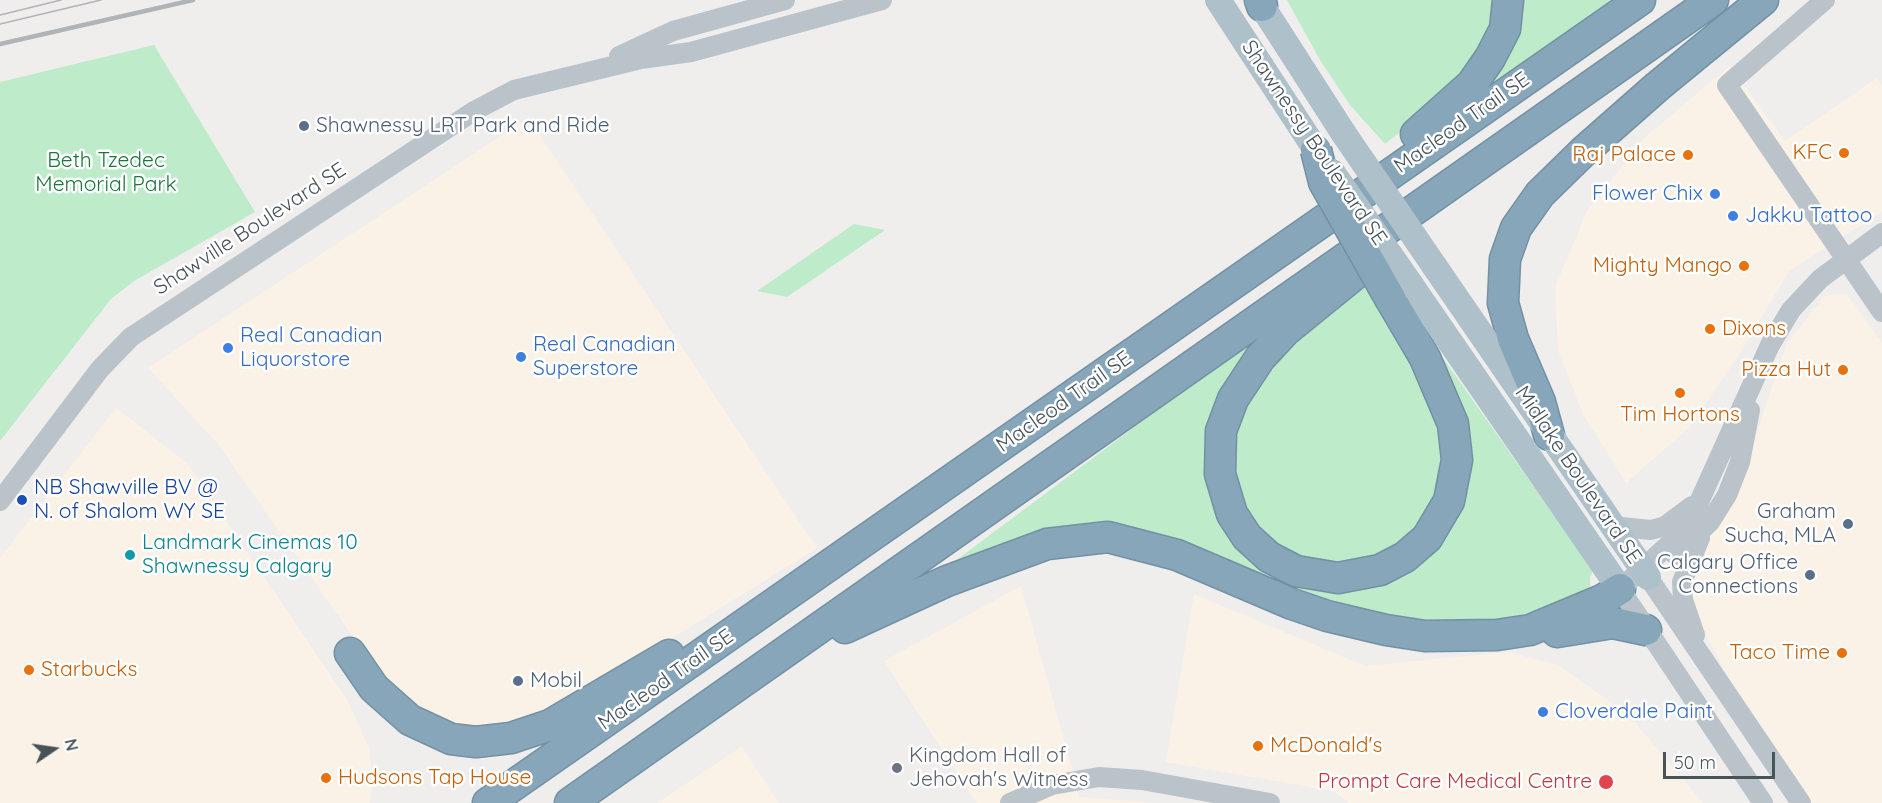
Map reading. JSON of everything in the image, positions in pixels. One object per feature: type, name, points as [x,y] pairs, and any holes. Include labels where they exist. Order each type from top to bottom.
[{"type":"highway","points":[[1321,222],[1328,205],[1444,111],[1472,84],[1505,29],[1508,0]]},
{"type":"highway","name":"Macleod Trail SE","points":[[488,803],[804,585],[1640,0]]},
{"type":"highway","name":"Macleod Trail SE","points":[[570,803],[1713,0]]},
{"type":"highway","points":[[1549,435],[1540,402],[1513,339],[1503,303],[1505,258],[1516,228],[1532,203],[1576,158],[1658,86],[1763,0]]},
{"type":"highway","points":[[1316,150],[1324,182],[1401,292],[1425,358],[1453,424],[1457,460],[1449,501],[1427,538],[1405,557],[1380,570],[1338,578],[1296,571],[1269,557],[1247,537],[1226,500],[1218,460],[1221,431],[1233,399],[1250,371],[1285,331],[1362,269],[1509,143]]},
{"type":"highway","points":[[782,656],[947,581],[1047,544],[1108,537],[1177,555],[1292,604],[1367,626],[1446,637],[1497,635],[1530,630],[1602,600],[1620,589]]},
{"type":"highway","points":[[350,653],[374,688],[410,720],[451,739],[492,742],[530,732],[569,716],[766,596],[804,585]]},
{"type":"highway","points":[[1530,630],[1546,634],[1613,623],[1646,630]]},
{"type":"main road","name":"Shawnessy Boulevard SE","points":[[1218,0],[1316,150]]},
{"type":"main road","name":"Shawnessy Boulevard SE","points":[[1260,2],[1344,134],[1436,267]]},
{"type":"main road","name":"Midlake Boulevard SE","points":[[1436,267],[1644,572]]},
{"type":"main road","name":"Midlake Boulevard SE","points":[[1401,292],[1620,589]]},
{"type":"street","name":"Shawville Boulevard SE","points":[[584,72],[673,31],[785,0]]},
{"type":"street","name":"Shawville Boulevard SE","points":[[0,501],[100,369],[131,337],[474,111],[514,90],[584,72],[691,52],[882,0]]},
{"type":"street","points":[[1825,0],[1727,85],[1882,312]]},
{"type":"street","points":[[1644,572],[1690,522],[1754,387],[1770,345],[1791,310],[1802,296],[1845,258],[1882,233]]},
{"type":"street","points":[[1703,660],[1683,600],[1682,582],[1704,528],[1727,495],[1740,462],[1754,387]]},
{"type":"street","points":[[1611,526],[1642,531],[1659,528],[1673,521],[1687,508],[1700,502]]},
{"type":"street","points":[[1620,589],[1704,528]]},
{"type":"street","name":"Midlake Boulevard SE","points":[[1644,572],[1801,803]]},
{"type":"street","name":"Midlake Boulevard SE","points":[[1620,589],[1763,803]]},
{"type":"street","points":[[1010,803],[1052,785],[1099,777],[1142,780],[1270,803]]},
{"type":"shaded area","points":[[1730,66],[1785,141],[1877,78],[1882,86],[1882,212],[1789,271],[1740,353],[1690,427],[1626,483],[1583,414],[1558,350],[1555,287],[1587,211],[1644,138]]},
{"type":"shaded area","points":[[528,118],[817,548],[550,714],[489,732],[438,723],[391,691],[218,444],[148,368]]},
{"type":"shaded area","points":[[1832,294],[1847,294],[1882,343],[1882,803],[1809,803],[1728,677],[1694,612],[1690,578],[1702,546],[1722,523],[1737,492],[1786,345],[1824,297]]},
{"type":"shaded area","points":[[116,408],[187,463],[348,701],[370,751],[372,788],[370,803],[0,803],[0,558]]},
{"type":"shaded area","points":[[1021,586],[1080,797],[1155,803],[977,803],[884,661]]},
{"type":"shaded area","points":[[1194,594],[1365,666],[1508,652],[1558,665],[1628,714],[1703,803],[1349,803],[1333,791],[1166,762]]},
{"type":"shaded area","points":[[741,747],[779,803],[657,803]]},
{"type":"green space","points":[[1287,0],[1499,0],[1490,33],[1472,62],[1435,104],[1385,144],[1350,105],[1320,60]]},
{"type":"green space","points":[[1517,0],[1617,0],[1466,106]]},
{"type":"green space","name":"Beth Tzedec Memorial Park","points":[[154,45],[255,212],[134,281],[111,299],[0,441],[0,82]]},
{"type":"green space","points":[[854,224],[885,230],[787,297],[757,291]]},
{"type":"green space","points":[[1370,281],[1442,418],[1443,489],[1414,534],[1375,559],[1335,565],[1298,557],[1277,546],[1258,530],[1246,512],[1234,484],[1236,420],[1283,346]]},
{"type":"green space","points":[[1267,328],[1218,420],[1254,551],[1397,578],[1407,573],[1408,565],[1451,513],[1436,348],[1593,571],[1590,577],[1590,591],[1516,616],[1479,622],[1409,621],[1343,608],[1171,542],[943,570]]},
{"type":"tram line","points":[[0,15],[61,0]]},
{"type":"tram line","points":[[0,24],[101,0]]},
{"type":"railway","points":[[0,44],[193,0]]},
{"type":"place","name":"Shawnessy LRT Park and Ride","points":[[304,126]]},
{"type":"place","name":"KFC","points":[[1844,153]]},
{"type":"place","name":"Raj Palace","points":[[1688,155]]},
{"type":"place","name":"Flower Chix","points":[[1715,194]]},
{"type":"place","name":"Jakku Tattoo","points":[[1733,216]]},
{"type":"place","name":"Mighty Mango","points":[[1744,266]]},
{"type":"place","name":"Dixons","points":[[1710,329]]},
{"type":"place","name":"Real Canadian Liquorstore","points":[[228,348]]},
{"type":"place","name":"Real Canadian Superstore","points":[[521,357]]},
{"type":"place","name":"Pizza Hut","points":[[1843,370]]},
{"type":"place","name":"Tim Hortons","points":[[1680,393]]},
{"type":"place","name":"NB Shawville BV @ N. of Shalom WY SE","points":[[22,500]]},
{"type":"place","name":"Graham Sucha, MLA","points":[[1848,524]]},
{"type":"place","name":"Landmark Cinemas 10 Shawnessy Calgary","points":[[130,555]]},
{"type":"place","name":"Calgary Office Connections","points":[[1810,575]]},
{"type":"place","name":"Taco Time","points":[[1842,653]]},
{"type":"place","name":"Starbucks","points":[[29,670]]},
{"type":"place","name":"Mobil","points":[[518,681]]},
{"type":"place","name":"Cloverdale Paint","points":[[1543,712]]},
{"type":"place","name":"McDonald's","points":[[1258,746]]},
{"type":"place","name":"Kingdom Hall of Jehovah's Witness","points":[[897,768]]},
{"type":"place","name":"Hudsons Tap House","points":[[326,778]]},
{"type":"place","name":"Prompt Care Medical Centre","points":[[1606,782]]}]
